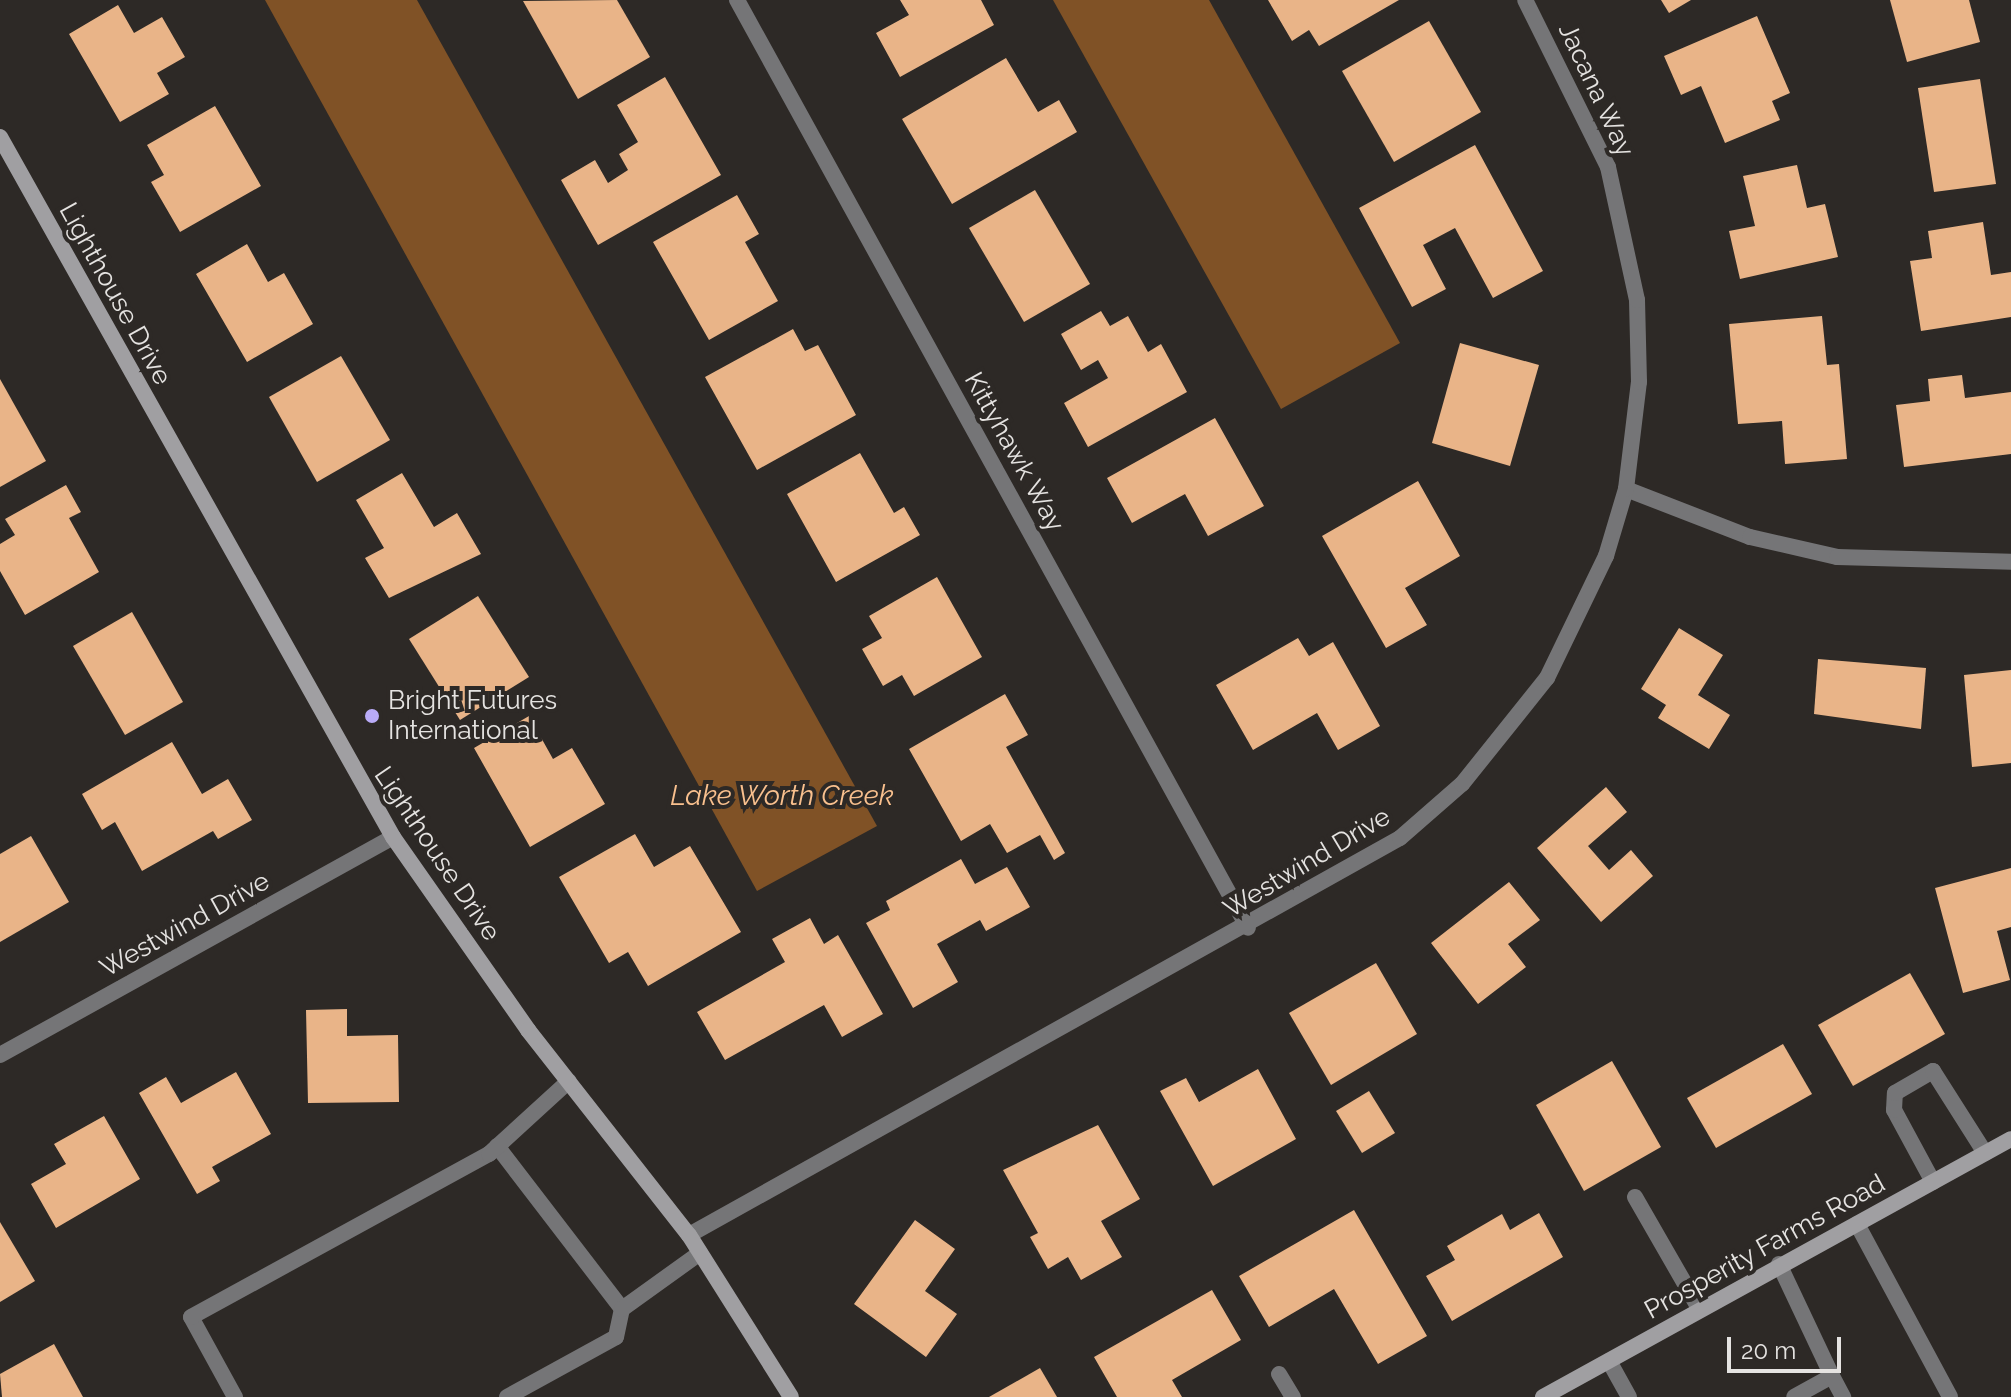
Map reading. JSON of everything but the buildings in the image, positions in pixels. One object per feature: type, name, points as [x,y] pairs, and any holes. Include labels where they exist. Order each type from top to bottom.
[{"type":"street","name":"Kittyhawk Way","points":[[737,0],[1248,928]]},
{"type":"street","name":"Jacana Way","points":[[1525,0],[1584,108],[1623,220],[1637,300],[1639,382],[1626,489]]},
{"type":"street","name":"Lighthouse Drive","points":[[0,137],[393,837],[569,1081],[689,1235],[791,1397]]},
{"type":"street","name":"Westwind Drive","points":[[689,1235],[1248,928],[1400,838],[1516,723],[1574,631],[1626,489]]},
{"type":"street","points":[[1626,489],[1750,537],[1837,557],[2011,562]]},
{"type":"street","name":"Westwind Drive","points":[[0,1055],[393,837]]},
{"type":"street","points":[[1933,1182],[1894,1110],[1895,1093],[1933,1071],[1985,1153]]},
{"type":"street","points":[[235,1397],[191,1317],[497,1146],[569,1081]]},
{"type":"street","name":"Prosperity Farms Road","points":[[1543,1397],[1779,1264],[2011,1139]]},
{"type":"street","points":[[497,1146],[622,1309]]},
{"type":"street","points":[[1635,1197],[1700,1310]]},
{"type":"street","points":[[1857,1224],[1950,1397]]},
{"type":"street","points":[[507,1397],[616,1337],[622,1309],[700,1253]]},
{"type":"street","points":[[1779,1264],[1843,1397]]},
{"type":"street","points":[[1609,1361],[1629,1397]]},
{"type":"street","points":[[1279,1374],[1293,1397]]},
{"type":"street","points":[[1794,1397],[1832,1376]]},
{"type":"water","name":"Lake Worth Creek","points":[[265,0],[417,0],[877,826],[757,891]]},
{"type":"water","points":[[1053,0],[1209,0],[1400,343],[1281,409]]},
{"type":"place","name":"Bright Futures International","points":[[372,716]]}]
